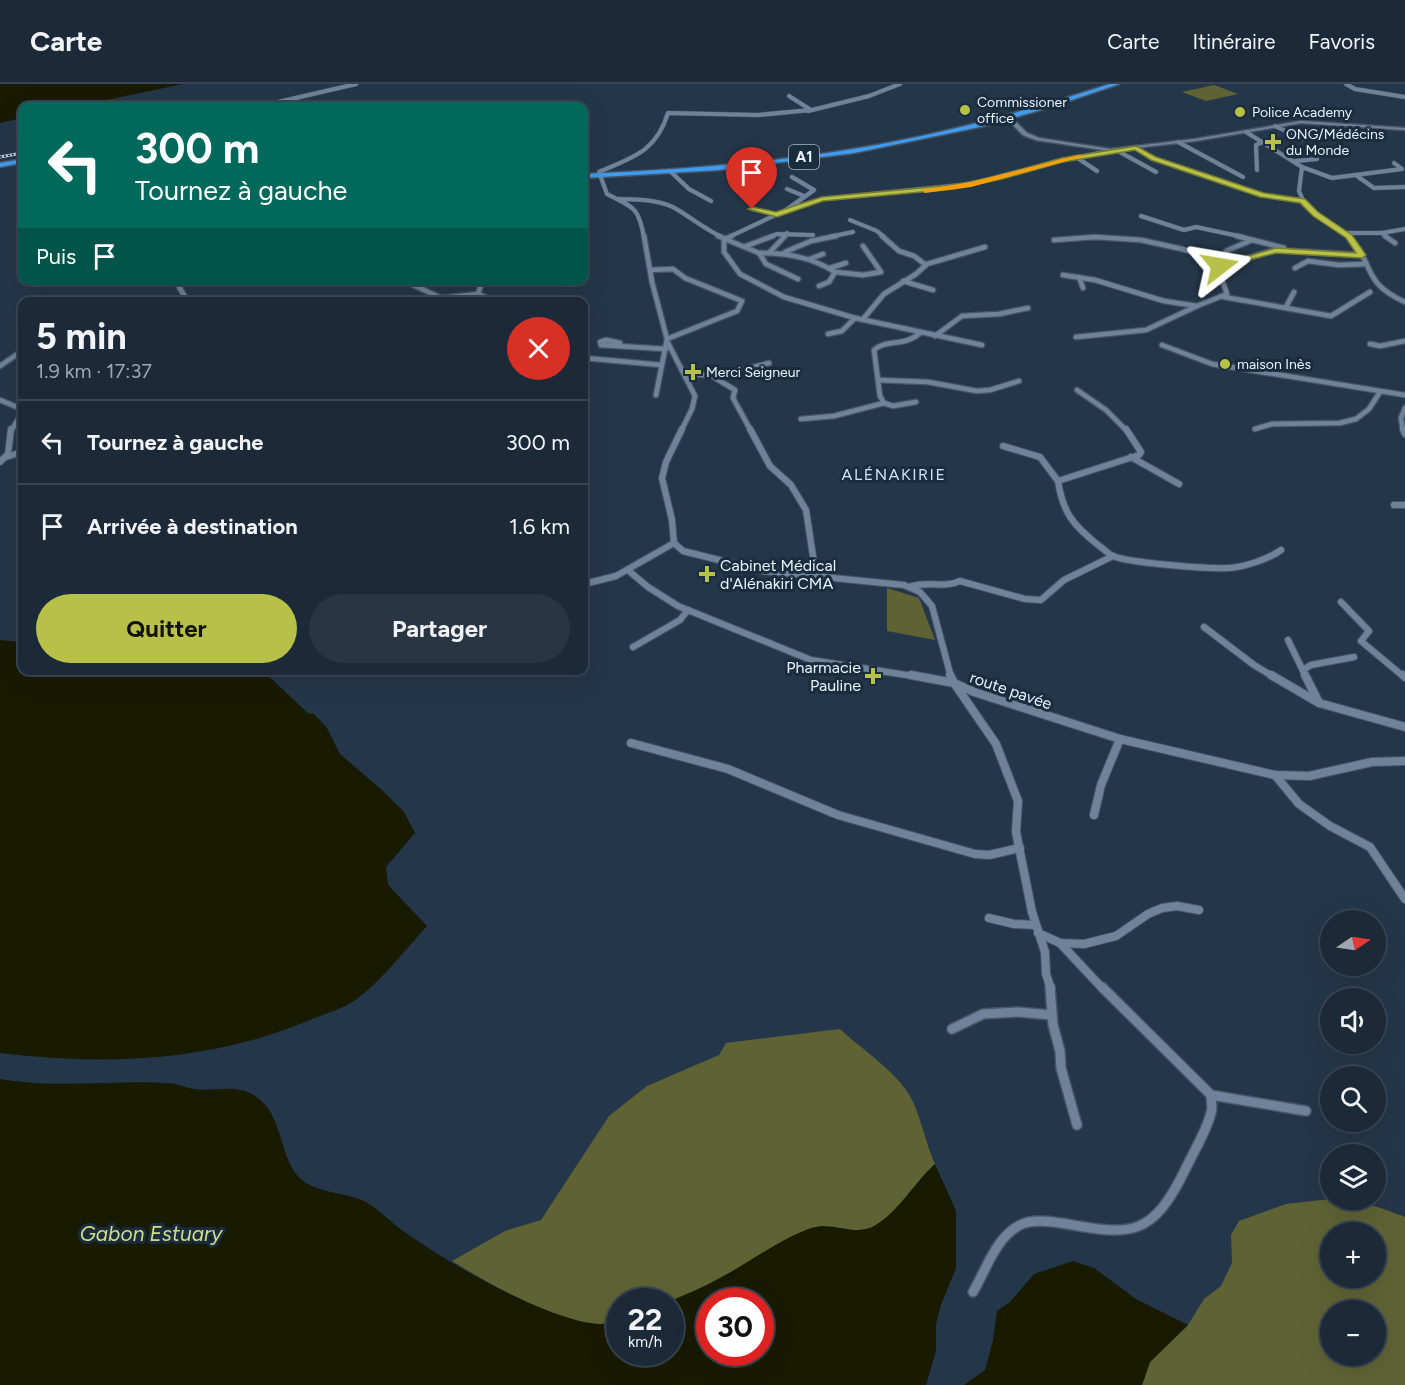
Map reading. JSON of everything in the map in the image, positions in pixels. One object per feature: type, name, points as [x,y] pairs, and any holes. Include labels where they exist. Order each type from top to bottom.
[{"type":"highway","name":"A1","points":[[599,174],[720,164],[842,149],[923,135],[1007,118],[1104,84]]},
{"type":"highway","name":"A1","points":[[588,174],[670,171],[865,149],[1007,118],[1116,84]]},
{"type":"highway","points":[[0,166],[18,164]]},
{"type":"street","points":[[278,102],[356,84]]},
{"type":"street","points":[[588,583],[629,571],[675,543],[662,478],[666,462],[695,402],[693,389],[667,344],[640,216],[634,208],[605,192],[599,174],[645,151],[658,137],[668,113],[671,112],[758,115],[807,112],[869,96],[900,84]]},
{"type":"street","points":[[1346,84],[1355,89],[1405,97]]},
{"type":"street","points":[[789,96],[810,108],[811,110],[807,112]]},
{"type":"street","points":[[1007,118],[1029,136],[1044,141],[1092,149],[1118,150],[1156,172]]},
{"type":"street","points":[[724,238],[786,210],[822,199],[971,184],[1076,157],[1118,150],[1315,122],[1405,129]]},
{"type":"street","points":[[1275,126],[1305,140]]},
{"type":"street","points":[[1246,132],[1302,167],[1332,178],[1402,169],[1394,162]]},
{"type":"street","points":[[1178,142],[1243,177]]},
{"type":"street","points":[[1257,170],[1256,145],[1263,142]]},
{"type":"street","points":[[1136,148],[1153,158],[1263,195],[1302,201]]},
{"type":"street","points":[[1076,157],[1097,171]]},
{"type":"street","points":[[1295,161],[1317,159]]},
{"type":"street","points":[[1302,167],[1303,174],[1299,192],[1302,201],[1316,214],[1346,233],[1356,243],[1365,264],[1380,287],[1405,302]]},
{"type":"street","points":[[670,171],[689,189],[711,201]]},
{"type":"street","points":[[1354,176],[1374,188],[1405,187]]},
{"type":"street","points":[[786,210],[815,189],[792,177]]},
{"type":"street","points":[[787,189],[804,196]]},
{"type":"street","points":[[613,198],[646,200],[676,208],[705,229],[759,253],[782,253],[810,259],[835,272],[867,274],[881,272],[863,246]]},
{"type":"street","points":[[752,209],[777,214]]},
{"type":"street","points":[[1141,216],[1184,230],[1196,227],[1212,228],[1289,250]]},
{"type":"street","points":[[850,220],[877,231],[899,250],[914,256],[926,265]]},
{"type":"street","points":[[1346,233],[1382,233],[1405,229]]},
{"type":"street","points":[[782,253],[811,241],[853,232]]},
{"type":"street","points":[[746,246],[772,235],[787,233],[813,235]]},
{"type":"street","points":[[769,253],[787,233]]},
{"type":"street","points":[[1382,233],[1395,243]]},
{"type":"street","points":[[1054,240],[1095,237],[1141,240],[1178,248],[1227,264]]},
{"type":"street","points":[[724,238],[724,252],[740,274],[798,302],[855,318],[982,345]]},
{"type":"street","points":[[1226,250],[1254,239]]},
{"type":"street","points":[[863,319],[876,300],[926,265],[985,247]]},
{"type":"street","points":[[1224,297],[1227,292],[1219,268],[1263,253],[1289,250],[1362,255]]},
{"type":"street","points":[[759,253],[766,264],[798,279]]},
{"type":"street","points":[[810,259],[823,254]]},
{"type":"street","points":[[1295,268],[1308,261],[1339,265],[1365,264]]},
{"type":"street","points":[[830,268],[846,263]]},
{"type":"street","points":[[626,348],[622,343],[606,340],[600,342],[601,345],[626,348],[667,344],[737,311],[742,301],[685,278],[673,269],[650,270]]},
{"type":"street","points":[[819,286],[829,282],[835,272]]},
{"type":"street","points":[[1063,275],[1114,284],[1164,301],[1197,306]]},
{"type":"street","points":[[1079,277],[1083,288]]},
{"type":"street","points":[[903,281],[933,290]]},
{"type":"street","points":[[414,285],[439,297]]},
{"type":"street","points":[[478,294],[482,287],[479,285]]},
{"type":"street","points":[[1286,307],[1294,292]]},
{"type":"street","points":[[1076,337],[1146,330],[1197,306],[1224,297],[1334,315],[1370,292]]},
{"type":"street","points":[[450,297],[478,294],[485,297]]},
{"type":"street","points":[[935,336],[962,316],[999,314],[1028,308]]},
{"type":"street","points":[[828,334],[842,331],[855,318]]},
{"type":"street","points":[[884,403],[874,350],[878,346],[911,341],[920,333]]},
{"type":"street","points":[[1370,344],[1380,346],[1405,341]]},
{"type":"street","points":[[656,395],[667,344]]},
{"type":"street","points":[[1162,345],[1212,364],[1405,395]]},
{"type":"street","points":[[0,366],[18,354]]},
{"type":"street","points":[[588,358],[662,365]]},
{"type":"street","points":[[685,373],[699,372],[718,376],[769,363]]},
{"type":"street","points":[[718,376],[735,390],[733,398],[770,466],[791,485],[806,510],[816,576]]},
{"type":"street","points":[[878,380],[928,382],[977,391],[990,390],[1019,381]]},
{"type":"street","points":[[1058,481],[1131,458],[1142,452],[1127,428],[1102,406],[1077,390]]},
{"type":"street","points":[[1255,429],[1285,421],[1316,425],[1354,420],[1373,406],[1380,392]]},
{"type":"street","points":[[0,400],[18,409]]},
{"type":"street","points":[[801,419],[834,416],[884,403],[904,405],[916,402]]},
{"type":"street","points":[[1405,408],[1400,415],[1405,434]]},
{"type":"street","points":[[6,458],[11,429],[18,418]]},
{"type":"street","points":[[1003,446],[1040,457],[1058,481],[1061,500],[1070,518],[1080,531],[1113,556],[1152,562],[1230,568],[1274,555],[1281,550]]},
{"type":"street","points":[[0,462],[18,454]]},
{"type":"street","points":[[1131,458],[1179,484]]},
{"type":"street","points":[[1394,505],[1405,505]]},
{"type":"street","name":"route pavée","points":[[675,543],[683,551],[718,562],[771,572],[890,583],[909,587],[927,598],[932,606],[946,667],[954,683],[974,692],[1120,738],[1275,775],[1299,777],[1372,762],[1405,761]]},
{"type":"street","points":[[909,587],[919,583],[950,586],[960,581],[1025,599],[1041,600],[1064,580],[1113,556]]},
{"type":"street","points":[[629,571],[661,597],[811,660],[858,669],[873,668],[954,683],[999,751],[1018,801],[1015,825],[1037,929],[1045,952],[1046,974],[1052,992],[1051,1015],[1060,1051],[1061,1068],[1077,1125]]},
{"type":"street","points":[[1341,602],[1369,631],[1361,641],[1405,677]]},
{"type":"street","points":[[633,647],[680,620],[688,610]]},
{"type":"street","points":[[1204,627],[1254,665],[1319,703],[1405,726]]},
{"type":"street","points":[[1288,640],[1319,703]]},
{"type":"street","points":[[1303,670],[1311,665],[1354,657]]},
{"type":"street","points":[[1094,815],[1101,785],[1120,738]]},
{"type":"street","points":[[631,743],[728,770],[838,815],[975,854],[989,855],[1020,848]]},
{"type":"street","points":[[1275,775],[1306,810],[1370,847],[1405,899]]},
{"type":"street","points":[[1060,943],[1080,944],[1107,940],[1125,931],[1143,916],[1160,909],[1179,907],[1199,910]]},
{"type":"street","points":[[989,918],[1037,929],[1060,943],[1107,993],[1211,1095],[1306,1111]]},
{"type":"street","points":[[952,1029],[983,1014],[1018,1012],[1051,1015]]},
{"type":"street","points":[[973,1292],[1009,1233],[1023,1224],[1040,1221],[1117,1231],[1133,1229],[1148,1223],[1165,1206],[1212,1112],[1211,1095]]},
{"type":"green space","points":[[1214,85],[1238,94],[1206,101],[1182,92]]},
{"type":"green space","points":[[887,588],[919,598],[935,640],[887,631]]},
{"type":"green space","points":[[840,1029],[900,1082],[913,1102],[935,1164],[892,1213],[875,1226],[852,1230],[820,1226],[801,1232],[722,1278],[702,1288],[696,1288],[696,1291],[684,1296],[684,1288],[606,1288],[606,1323],[603,1324],[583,1322],[544,1310],[504,1291],[452,1261],[505,1231],[541,1220],[609,1116],[647,1086],[719,1055],[726,1043]]},
{"type":"green space","points":[[1320,1200],[1320,1210],[1386,1210],[1405,1217],[1405,1385],[1142,1385],[1150,1362],[1188,1325],[1204,1299],[1221,1286],[1232,1263],[1231,1235],[1239,1221],[1286,1204]]},
{"type":"water","points":[[0,84],[183,84],[97,102],[18,102],[18,119],[0,123]]},
{"type":"water","points":[[0,640],[18,642],[18,675],[267,675],[309,714],[313,713],[327,728],[340,754],[404,812],[415,833],[386,867],[388,885],[427,926],[385,973],[353,1002],[275,1033],[198,1052],[120,1059],[40,1057],[0,1053]]},
{"type":"water","name":"Gabon Estuary","points":[[0,1079],[63,1084],[168,1083],[195,1089],[245,1091],[258,1098],[268,1108],[288,1159],[302,1180],[316,1188],[366,1202],[420,1243],[470,1273],[528,1302],[556,1314],[581,1321],[606,1323],[606,1366],[684,1366],[684,1295],[696,1289],[696,1366],[774,1366],[774,1288],[699,1288],[811,1228],[827,1226],[859,1230],[874,1226],[899,1205],[935,1164],[956,1211],[956,1268],[936,1324],[936,1351],[926,1385],[0,1385]]},
{"type":"water","points":[[1073,1261],[1094,1268],[1136,1299],[1188,1325],[1150,1362],[1142,1385],[964,1385],[985,1370],[993,1340],[997,1311],[1010,1302],[1034,1274]]},
{"type":"railway","points":[[0,157],[18,154]]},
{"type":"slow traffic","points":[[925,190],[1000,178],[1081,156]]},
{"type":"place","name":"Commissioner office","points":[[965,110]]},
{"type":"place","name":"Police Academy","points":[[1240,112]]},
{"type":"place","name":"ONG/Médécins du Monde","points":[[1273,142]]},
{"type":"place","name":"maison Inès","points":[[1225,364]]},
{"type":"place","name":"Merci Seigneur","points":[[693,372]]},
{"type":"place","name":"Cabinet Médical d'Alénakiri CMA","points":[[707,574]]},
{"type":"place","name":"Pharmacie Pauline","points":[[873,676]]},
{"type":"district","name":"ALÉNAKIRIE","points":[[894,474]]},
{"type":"route","points":[[752,209],[777,214],[822,199],[954,187],[1000,178],[1076,157],[1136,148],[1153,158],[1195,174],[1263,195],[1283,200],[1302,201],[1324,220],[1349,236],[1356,243],[1362,255],[1276,250],[1220,266]]}]
